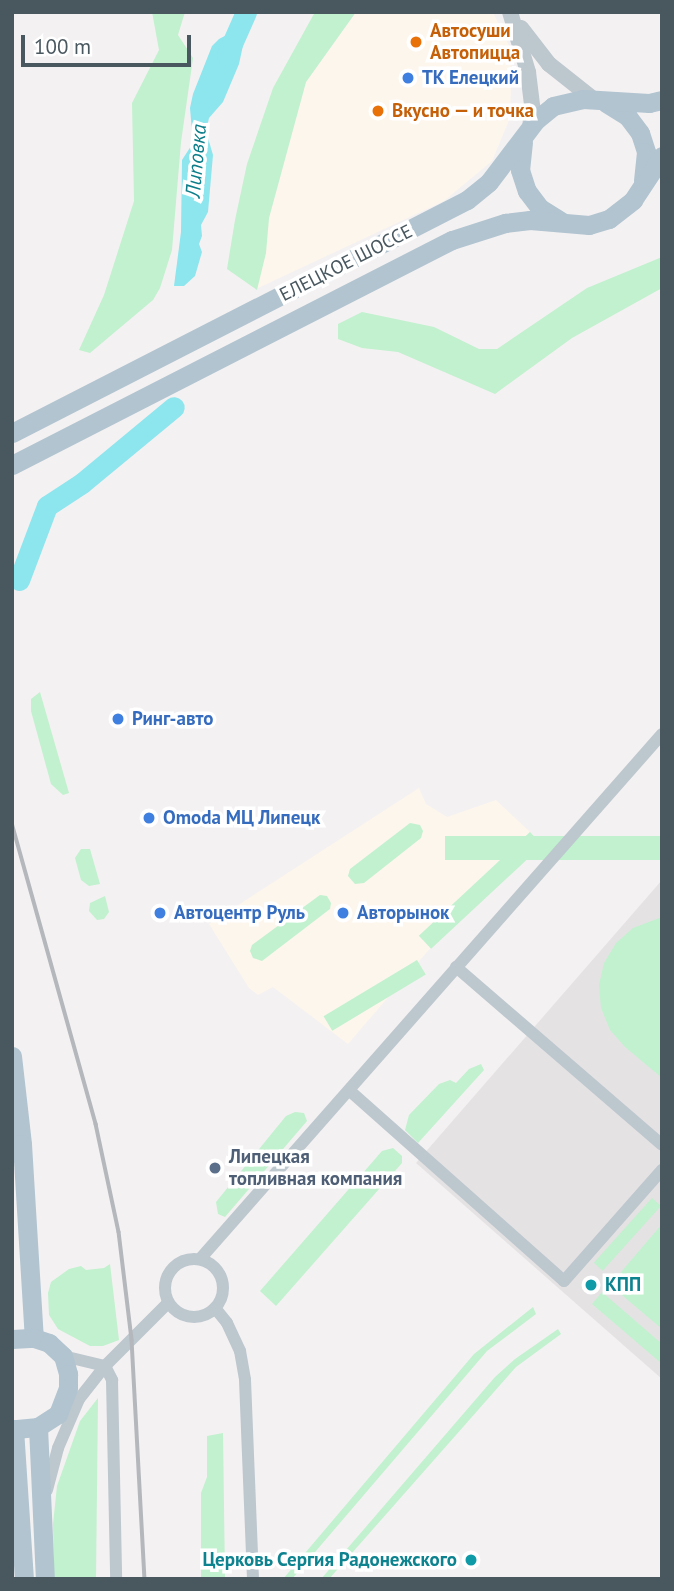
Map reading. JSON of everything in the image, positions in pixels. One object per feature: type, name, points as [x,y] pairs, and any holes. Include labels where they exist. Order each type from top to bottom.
[{"type":"main road","name":"ЕЛЕЦКОЕ ШОССЕ","points":[[12,433],[467,200],[489,182],[527,133],[553,106],[573,99],[649,103],[662,100]]},
{"type":"main road","points":[[593,99],[621,111],[640,133],[646,162],[639,192]]},
{"type":"main road","points":[[527,133],[520,170],[527,191],[548,215],[568,223]]},
{"type":"main road","name":"ЕЛЕЦКОЕ ШОССЕ","points":[[12,465],[452,240],[505,223],[530,220],[589,225],[609,219],[626,208],[662,156]]},
{"type":"main road","points":[[12,1056],[22,1144],[34,1338]]},
{"type":"main road","points":[[12,1339],[34,1338],[49,1343],[62,1356],[68,1374],[68,1388],[58,1415],[38,1427],[13,1428],[24,1579]]},
{"type":"main road","points":[[38,1427],[45,1579]]},
{"type":"street","points":[[511,13],[549,64],[593,99]]},
{"type":"street","points":[[511,13],[528,72],[532,107],[527,133]]},
{"type":"street","points":[[200,1259],[662,734]]},
{"type":"street","points":[[456,967],[662,1145]]},
{"type":"street","points":[[350,1091],[564,1281],[662,1170]]},
{"type":"street","points":[[190,1258],[200,1259],[218,1270],[223,1291],[215,1308],[195,1318],[175,1311],[168,1303],[164,1284],[173,1267],[190,1258]]},
{"type":"street","points":[[41,1514],[51,1468],[79,1399],[104,1366],[168,1303]]},
{"type":"street","points":[[215,1308],[227,1323],[240,1351],[245,1380],[253,1579]]},
{"type":"street","points":[[62,1356],[104,1366],[112,1381],[116,1579]]},
{"type":"street","points":[[58,1415],[79,1399]]},
{"type":"shaded area","points":[[356,12],[493,12],[512,52],[510,118],[492,161],[444,201],[256,289],[269,218],[306,82]]},
{"type":"shaded area","name":"Авторынок","points":[[419,788],[426,804],[447,817],[496,800],[530,832],[348,1044],[273,987],[258,995],[249,988],[209,924]]},
{"type":"shaded area","points":[[662,880],[662,1379],[416,1163]]},
{"type":"green space","points":[[152,12],[185,12],[178,35],[193,58],[181,142],[172,250],[160,288],[153,300],[90,353],[79,350],[104,295],[134,201],[132,103],[159,50]]},
{"type":"green space","points":[[315,12],[356,12],[306,82],[269,218],[266,253],[257,290],[227,269],[235,220],[247,164],[273,88]]},
{"type":"green space","points":[[662,257],[662,288],[572,338],[495,394],[398,352],[362,348],[338,339],[338,324],[362,312],[434,327],[479,349],[497,349],[587,288]]},
{"type":"green space","points":[[40,692],[69,793],[63,795],[51,784],[31,711],[31,699]]},
{"type":"green space","points":[[410,823],[420,825],[423,831],[421,838],[364,883],[355,884],[348,876],[350,869]]},
{"type":"green space","points":[[530,832],[542,845],[431,949],[419,936]]},
{"type":"green space","points":[[445,836],[662,836],[662,860],[445,860]]},
{"type":"green space","points":[[81,849],[90,849],[100,884],[89,886],[81,880],[75,858]]},
{"type":"green space","points":[[320,895],[327,896],[331,903],[330,909],[262,961],[253,958],[250,951],[252,945]]},
{"type":"green space","points":[[105,896],[109,912],[104,919],[97,920],[89,911],[90,903]]},
{"type":"green space","points":[[662,917],[662,1078],[625,1047],[610,1030],[601,1008],[599,985],[604,963],[616,943],[633,928]]},
{"type":"green space","points":[[417,960],[426,975],[332,1031],[324,1016]]},
{"type":"green space","points":[[481,1064],[484,1070],[418,1143],[405,1130],[409,1115],[439,1084],[450,1080],[456,1083],[469,1069]]},
{"type":"green space","points":[[295,1112],[304,1113],[307,1121],[225,1217],[218,1214],[216,1202],[286,1116]]},
{"type":"green space","points":[[393,1148],[402,1156],[402,1163],[276,1306],[260,1291],[382,1151]]},
{"type":"green space","points":[[652,1198],[661,1206],[603,1271],[594,1263]]},
{"type":"green space","points":[[662,1224],[662,1329],[610,1285]]},
{"type":"green space","points":[[110,1264],[119,1340],[103,1346],[90,1346],[58,1329],[49,1315],[48,1293],[51,1282],[69,1269],[81,1266],[86,1270],[104,1268]]},
{"type":"green space","points":[[602,1292],[662,1344],[662,1364],[592,1304]]},
{"type":"green space","points":[[533,1307],[536,1314],[487,1351],[292,1579],[283,1579],[474,1354]]},
{"type":"green space","points":[[558,1329],[561,1334],[516,1367],[329,1579],[321,1579],[495,1377],[515,1359]]},
{"type":"green space","points":[[98,1398],[96,1579],[54,1579],[53,1524],[57,1486],[80,1421]]},
{"type":"green space","points":[[223,1433],[225,1579],[201,1579],[201,1493],[207,1477],[207,1436]]},
{"type":"water","points":[[240,28],[245,36],[239,64],[223,102],[209,118],[206,131],[213,155],[208,212],[201,225],[202,236],[199,244],[202,252],[195,276],[184,286],[174,286],[181,232],[182,160],[193,143],[190,108],[193,94],[212,46],[219,39]]},
{"type":"waterway","name":"Липовка","points":[[227,55],[246,12]]},
{"type":"waterway","name":"Липовка","points":[[19,580],[47,506],[82,483],[174,407]]},
{"type":"railway","points":[[12,823],[96,1124],[119,1232],[132,1340],[145,1579]]},
{"type":"place","name":"Автосуши Автопицца","points":[[416,42]]},
{"type":"place","name":"ТК Елецкий","points":[[408,78]]},
{"type":"place","name":"Вкусно — и точка","points":[[378,111]]},
{"type":"place","name":"Ринг-авто","points":[[118,719]]},
{"type":"place","name":"Omoda МЦ Липецк","points":[[149,818]]},
{"type":"place","name":"Автоцентр Руль","points":[[160,913]]},
{"type":"place","name":"Авторынок","points":[[343,913]]},
{"type":"place","name":"Липецкая топливная компания","points":[[215,1168]]},
{"type":"place","name":"КПП","points":[[591,1285]]},
{"type":"place","name":"Церковь Сергия Радонежского","points":[[471,1560]]}]
